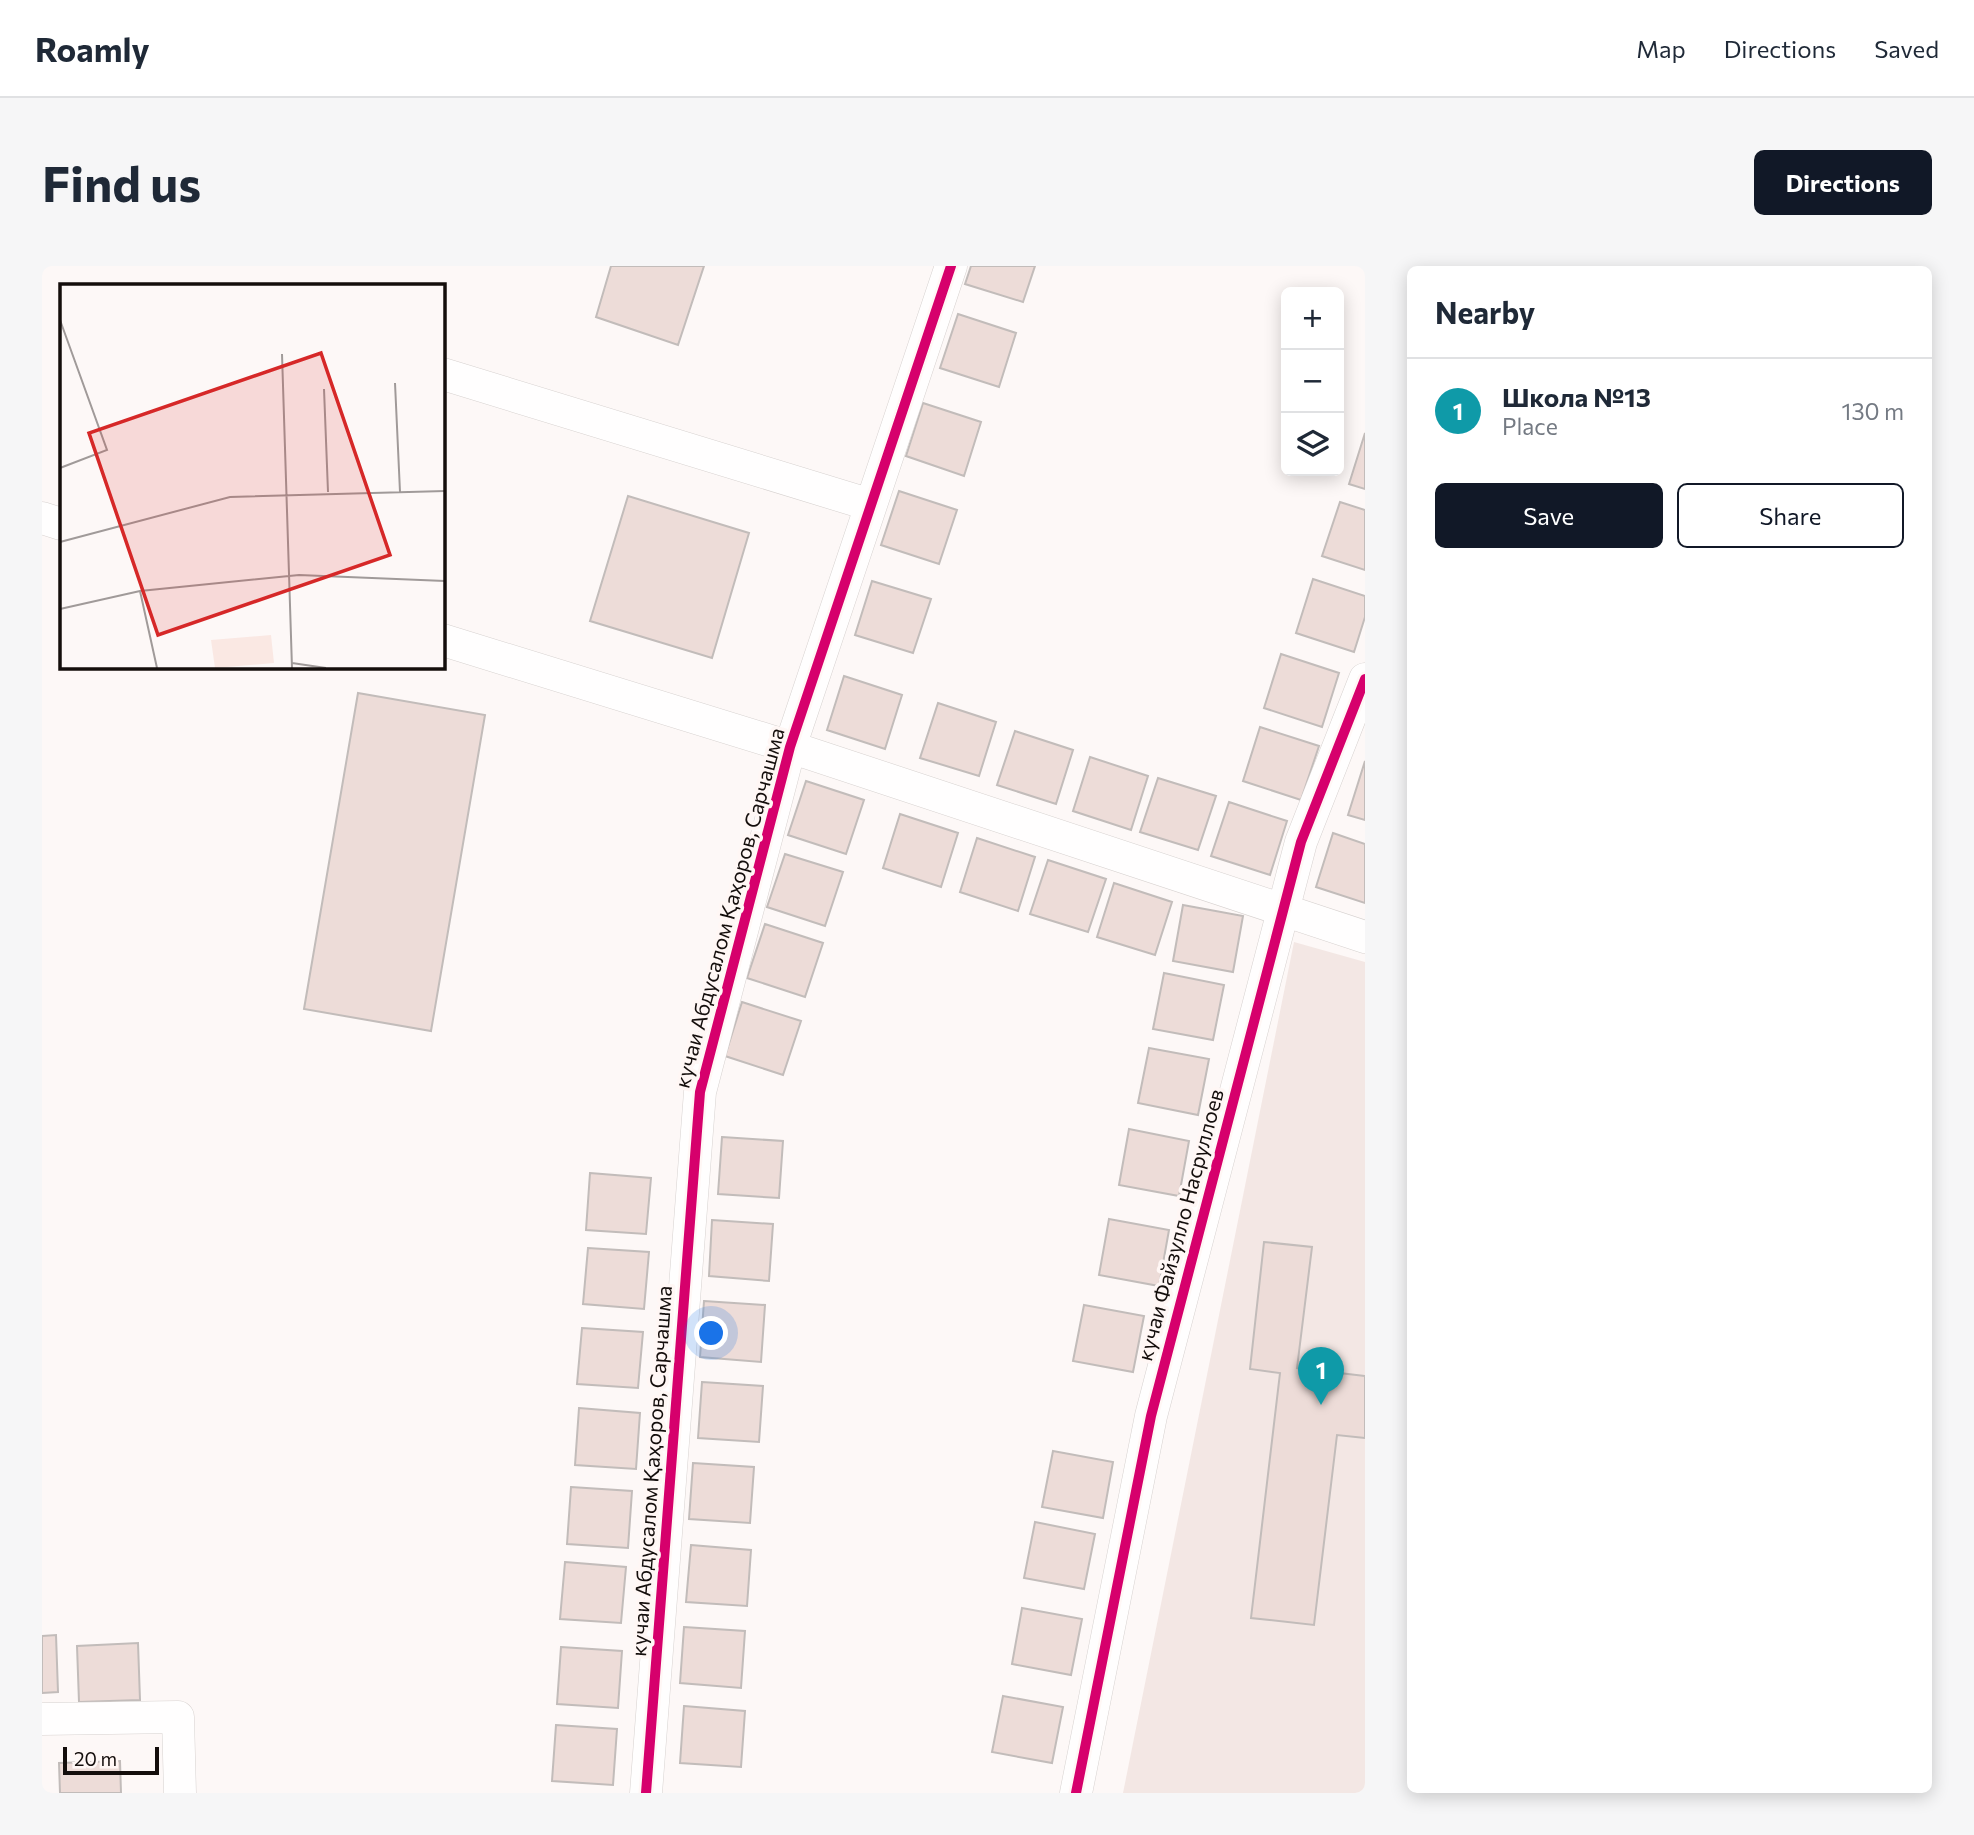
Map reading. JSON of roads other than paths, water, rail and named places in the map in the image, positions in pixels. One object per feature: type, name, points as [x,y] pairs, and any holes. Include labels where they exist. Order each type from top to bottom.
[{"type":"street","name":"кучаи Абдусалом Қаҳоров, Сарчашма","points":[[646,1793],[700,1092],[790,747],[951,266]]},
{"type":"street","points":[[444,374],[871,505]]},
{"type":"street","points":[[42,518],[60,524]]},
{"type":"street","points":[[444,640],[790,747],[1284,908],[1365,937]]},
{"type":"street","name":"кучаи Файзулло Насруллоев","points":[[1076,1793],[1151,1416],[1301,842],[1365,679]]},
{"type":"street","points":[[42,1719],[178,1717],[180,1793]]},
{"type":"place","name":"Школа №13","points":[[1321,1405]]}]
